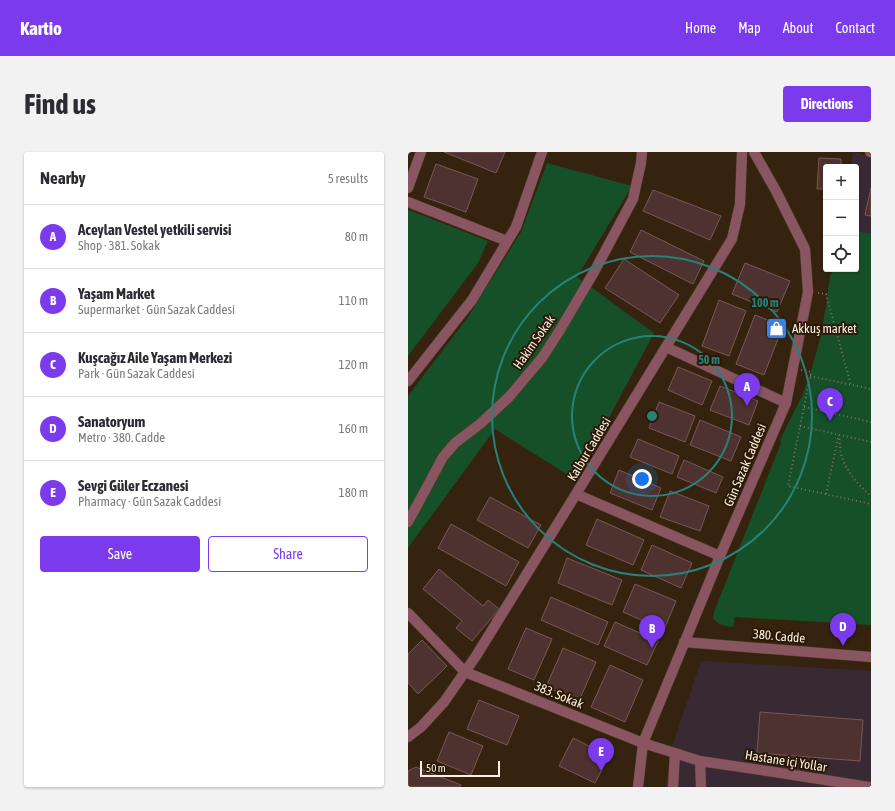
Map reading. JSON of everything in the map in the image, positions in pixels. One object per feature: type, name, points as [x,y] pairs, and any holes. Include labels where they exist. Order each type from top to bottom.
[{"type":"street","points":[[408,188],[421,152]]},
{"type":"street","points":[[408,382],[472,300],[516,227],[542,152]]},
{"type":"street","name":"Hakim Sokak","points":[[408,522],[443,457],[455,443],[480,424],[509,397],[542,358],[553,341],[594,272],[633,199],[642,152]]},
{"type":"street","name":"Kalbur Caddesi","points":[[408,737],[421,727],[444,702],[476,656],[732,239],[740,204],[742,152]]},
{"type":"street","name":"Gün Sazak Caddesi","points":[[638,787],[643,743],[720,556],[786,403],[808,292],[806,249],[776,190],[754,152]]},
{"type":"street","points":[[408,202],[507,241]]},
{"type":"street","points":[[666,347],[786,403]]},
{"type":"street","points":[[576,494],[720,556]]},
{"type":"street","points":[[408,613],[465,672]]},
{"type":"street","name":"380. Cadde","points":[[684,642],[871,657]]},
{"type":"street","name":"383. Sokak","points":[[465,672],[643,743]]},
{"type":"street","name":"Hastane içi Yollar","points":[[643,743],[700,761],[869,787]]},
{"type":"street","points":[[673,787],[675,753]]},
{"type":"street","points":[[700,761],[701,787]]},
{"type":"path","points":[[808,292],[826,294],[851,385]]},
{"type":"path","points":[[793,368],[811,372],[788,486],[871,504]]},
{"type":"path","points":[[810,376],[871,389]]},
{"type":"path","points":[[804,407],[871,422]]},
{"type":"path","points":[[800,426],[871,442]]},
{"type":"path","points":[[826,494],[839,435]]},
{"type":"path","points":[[839,435],[841,454],[848,471],[860,486],[871,496]]},
{"type":"shaded area","points":[[853,152],[871,157],[871,234],[859,232],[859,164],[851,164]]},
{"type":"shaded area","points":[[701,661],[871,671],[871,787],[666,787],[670,752]]},
{"type":"green space","points":[[547,163],[632,186],[577,277],[654,333],[576,480],[495,429],[408,548],[408,396],[468,317],[521,232]]},
{"type":"green space","points":[[409,210],[488,241],[478,263],[408,356],[408,211]]},
{"type":"green space","points":[[859,232],[871,234],[871,625],[735,617],[733,627],[722,625],[713,618],[714,612],[781,443],[780,440],[802,396],[811,371],[820,339],[832,272],[859,272]]},
{"type":"building","points":[[444,152],[505,152],[496,173]]},
{"type":"building","points":[[819,158],[841,159],[841,164],[823,164],[823,189],[817,189]]},
{"type":"building","points":[[436,164],[478,179],[466,212],[424,197]]},
{"type":"building","points":[[871,188],[871,216],[865,215]]},
{"type":"building","points":[[653,190],[721,216],[710,240],[643,211]]},
{"type":"building","points":[[641,230],[704,261],[693,284],[630,252]]},
{"type":"building","points":[[624,259],[679,295],[660,323],[605,288]]},
{"type":"building","points":[[745,263],[790,281],[777,312],[732,294]]},
{"type":"building","points":[[719,300],[746,311],[729,356],[702,346]]},
{"type":"building","points":[[755,315],[783,326],[764,375],[736,364]]},
{"type":"building","points":[[678,367],[712,381],[702,405],[668,390]]},
{"type":"building","points":[[720,386],[758,401],[749,425],[710,410]]},
{"type":"building","points":[[659,402],[695,416],[685,442],[649,428]]},
{"type":"building","points":[[700,420],[741,437],[731,461],[690,445]]},
{"type":"building","points":[[638,439],[679,456],[672,474],[630,457]]},
{"type":"building","points":[[684,460],[723,477],[716,493],[677,477]]},
{"type":"building","points":[[619,470],[661,488],[652,510],[610,493]]},
{"type":"building","points":[[670,491],[709,506],[700,531],[660,517]]},
{"type":"building","points":[[490,497],[541,525],[528,548],[477,520]]},
{"type":"building","points":[[597,519],[644,540],[633,565],[586,545]]},
{"type":"building","points":[[451,524],[519,562],[506,586],[438,548]]},
{"type":"building","points":[[652,545],[692,563],[681,588],[641,570]]},
{"type":"building","points":[[567,558],[622,580],[612,605],[558,583]]},
{"type":"building","points":[[439,569],[483,606],[488,600],[499,609],[472,641],[456,628],[462,621],[423,589]]},
{"type":"building","points":[[635,584],[676,601],[664,630],[623,612]]},
{"type":"building","points":[[551,597],[608,622],[598,645],[541,620]]},
{"type":"building","points":[[615,622],[658,641],[647,665],[604,646]]},
{"type":"building","points":[[526,628],[552,639],[534,680],[508,669]]},
{"type":"building","points":[[422,640],[447,666],[418,694],[408,683],[408,654]]},
{"type":"building","points":[[563,648],[596,662],[579,701],[546,687]]},
{"type":"building","points":[[610,665],[643,680],[625,722],[591,707]]},
{"type":"building","points":[[479,700],[519,716],[507,745],[467,729]]},
{"type":"building","points":[[760,712],[863,720],[860,761],[757,753]]},
{"type":"building","points":[[449,732],[483,746],[471,775],[437,761]]},
{"type":"building","points":[[573,738],[609,756],[595,783],[559,766]]},
{"type":"building","points":[[416,767],[461,785],[460,787],[408,787],[408,771]]},
{"type":"place","name":"Akkuş market","points":[[776,328]]},
{"type":"place","name":"Aceylan Vestel yetkili servisi","points":[[747,406]]},
{"type":"place","name":"Kuşcağız Aile Yaşam Merkezi","points":[[830,421]]},
{"type":"place","name":"Sanatoryum","points":[[843,646]]},
{"type":"place","name":"Yaşam Market","points":[[652,648]]},
{"type":"place","name":"Sevgi Güler Eczanesi","points":[[601,771]]}]
